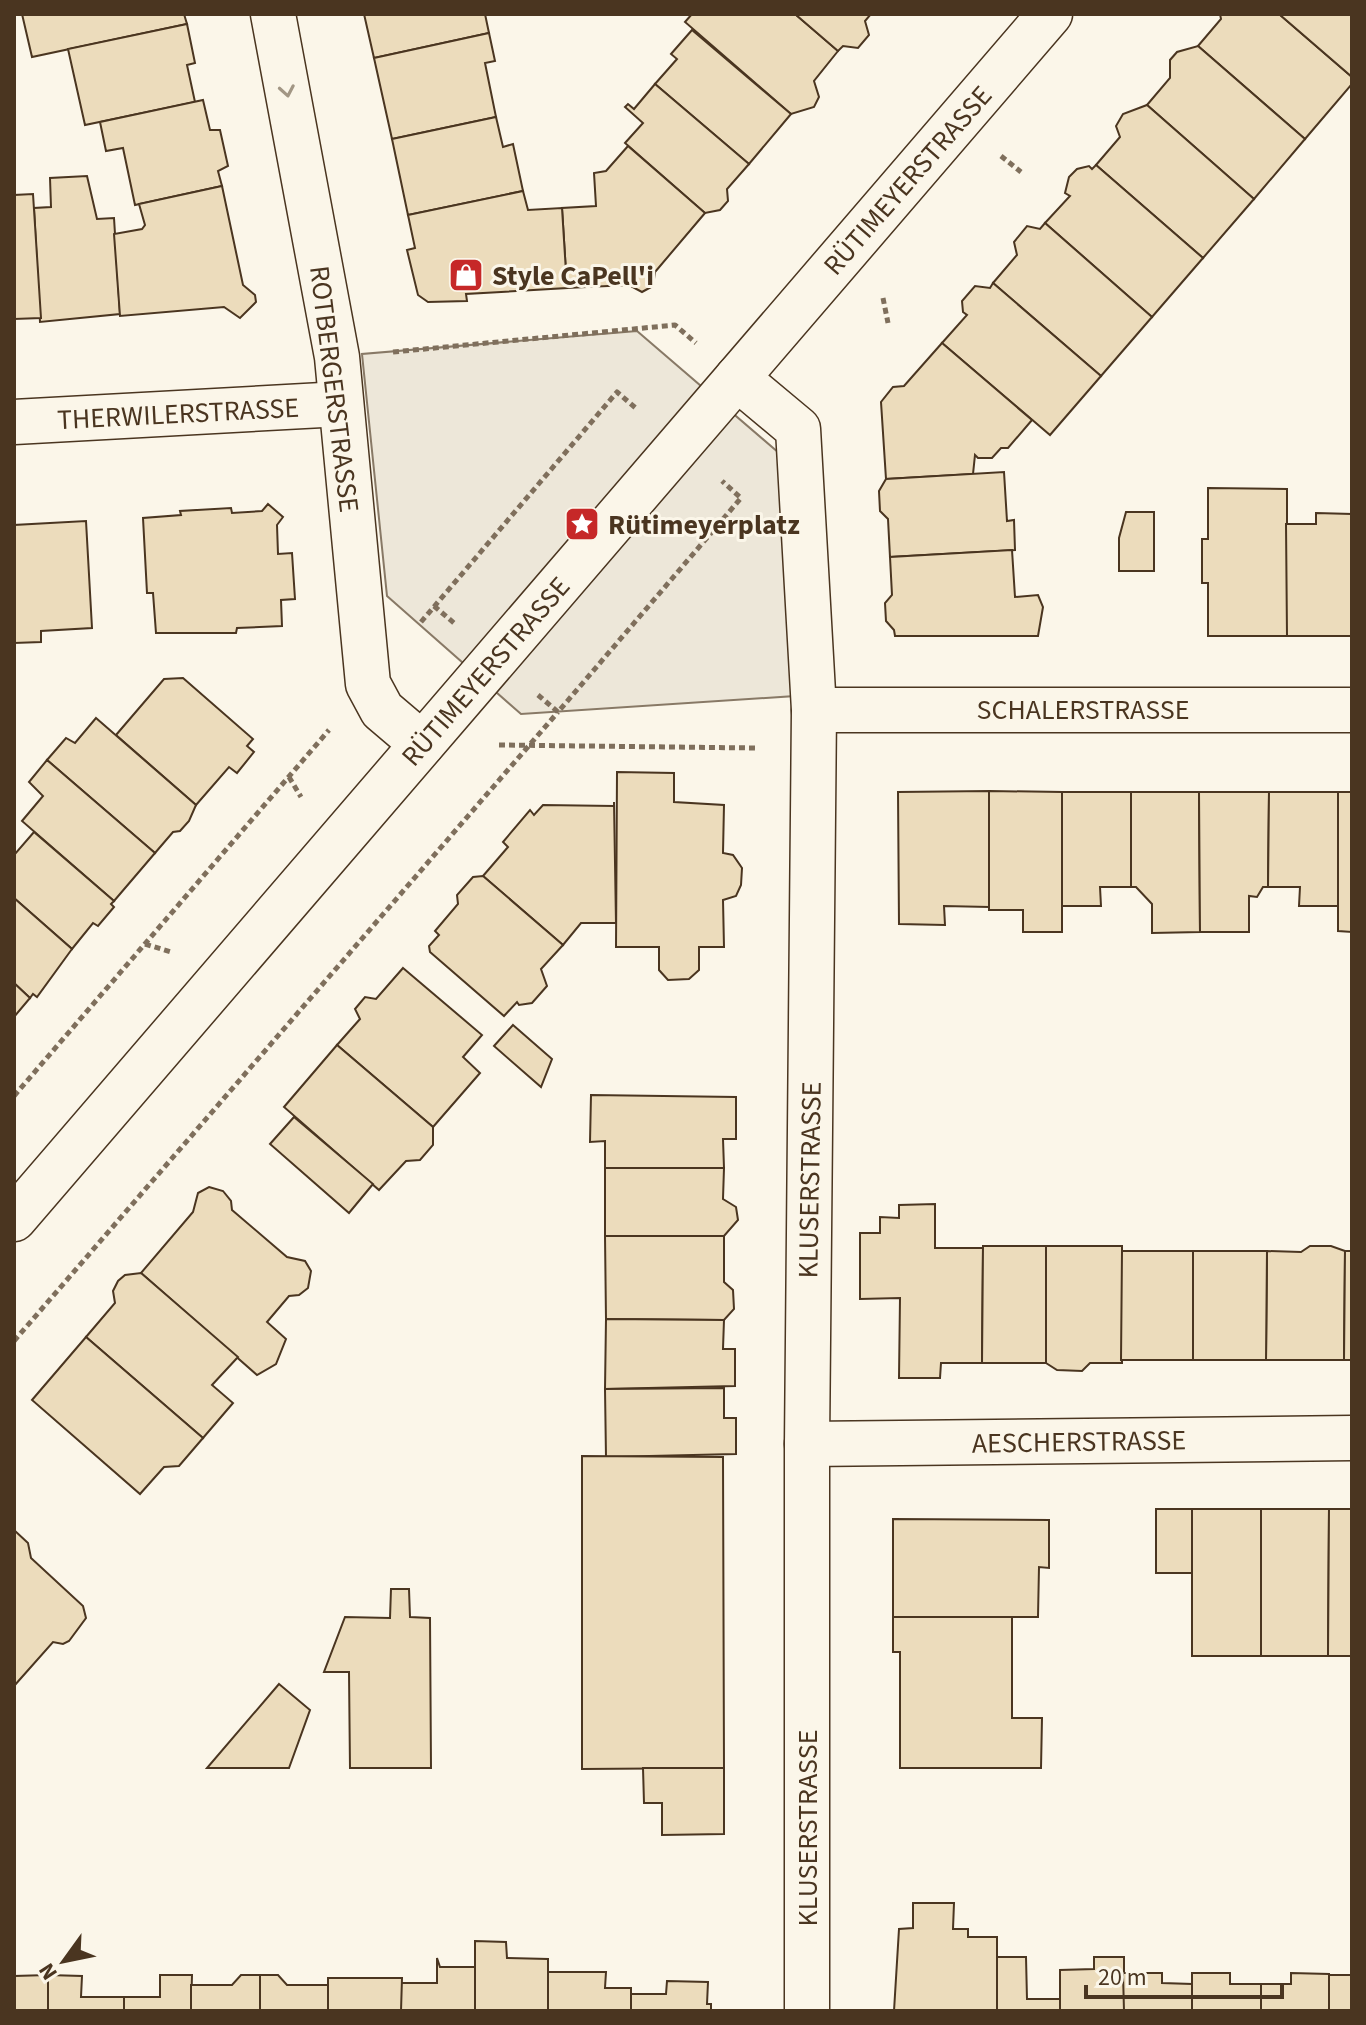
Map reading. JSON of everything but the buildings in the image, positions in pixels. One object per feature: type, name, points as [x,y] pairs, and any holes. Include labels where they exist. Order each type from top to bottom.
[{"type":"street","name":"ROTBERGERSTRASSE","points":[[273,14],[337,357],[368,684],[382,710],[422,744]]},
{"type":"street","name":"RÜTIMEYERSTRASSE","points":[[14,1219],[1050,14]]},
{"type":"street","name":"KLUSERSTRASSE","points":[[737,378],[798,429],[814,729],[807,1444],[807,2011]]},
{"type":"street","name":"THERWILERSTRASSE","points":[[14,422],[341,404]]},
{"type":"street","name":"SCHALERSTRASSE","points":[[814,729],[1352,710]]},
{"type":"street","name":"AESCHERSTRASSE","points":[[807,1444],[1352,1438]]},
{"type":"path","points":[[1000,155],[1021,172]]},
{"type":"path","points":[[883,298],[888,323]]},
{"type":"path","points":[[337,357],[675,325],[737,378]]},
{"type":"path","points":[[14,1341],[558,712]]},
{"type":"path","points":[[14,1096],[333,725]]},
{"type":"path","points":[[422,744],[527,745],[814,729]]},
{"type":"path","points":[[289,777],[303,800]]},
{"type":"path","points":[[145,944],[172,952]]},
{"type":"shaded area","name":"Rütimeyerplatz","points":[[637,331],[779,453],[795,696],[521,714],[387,596],[362,354]]},
{"type":"place","name":"Style CaPell'i","points":[[466,275]]},
{"type":"place","name":"Rütimeyerplatz","points":[[582,524]]}]
